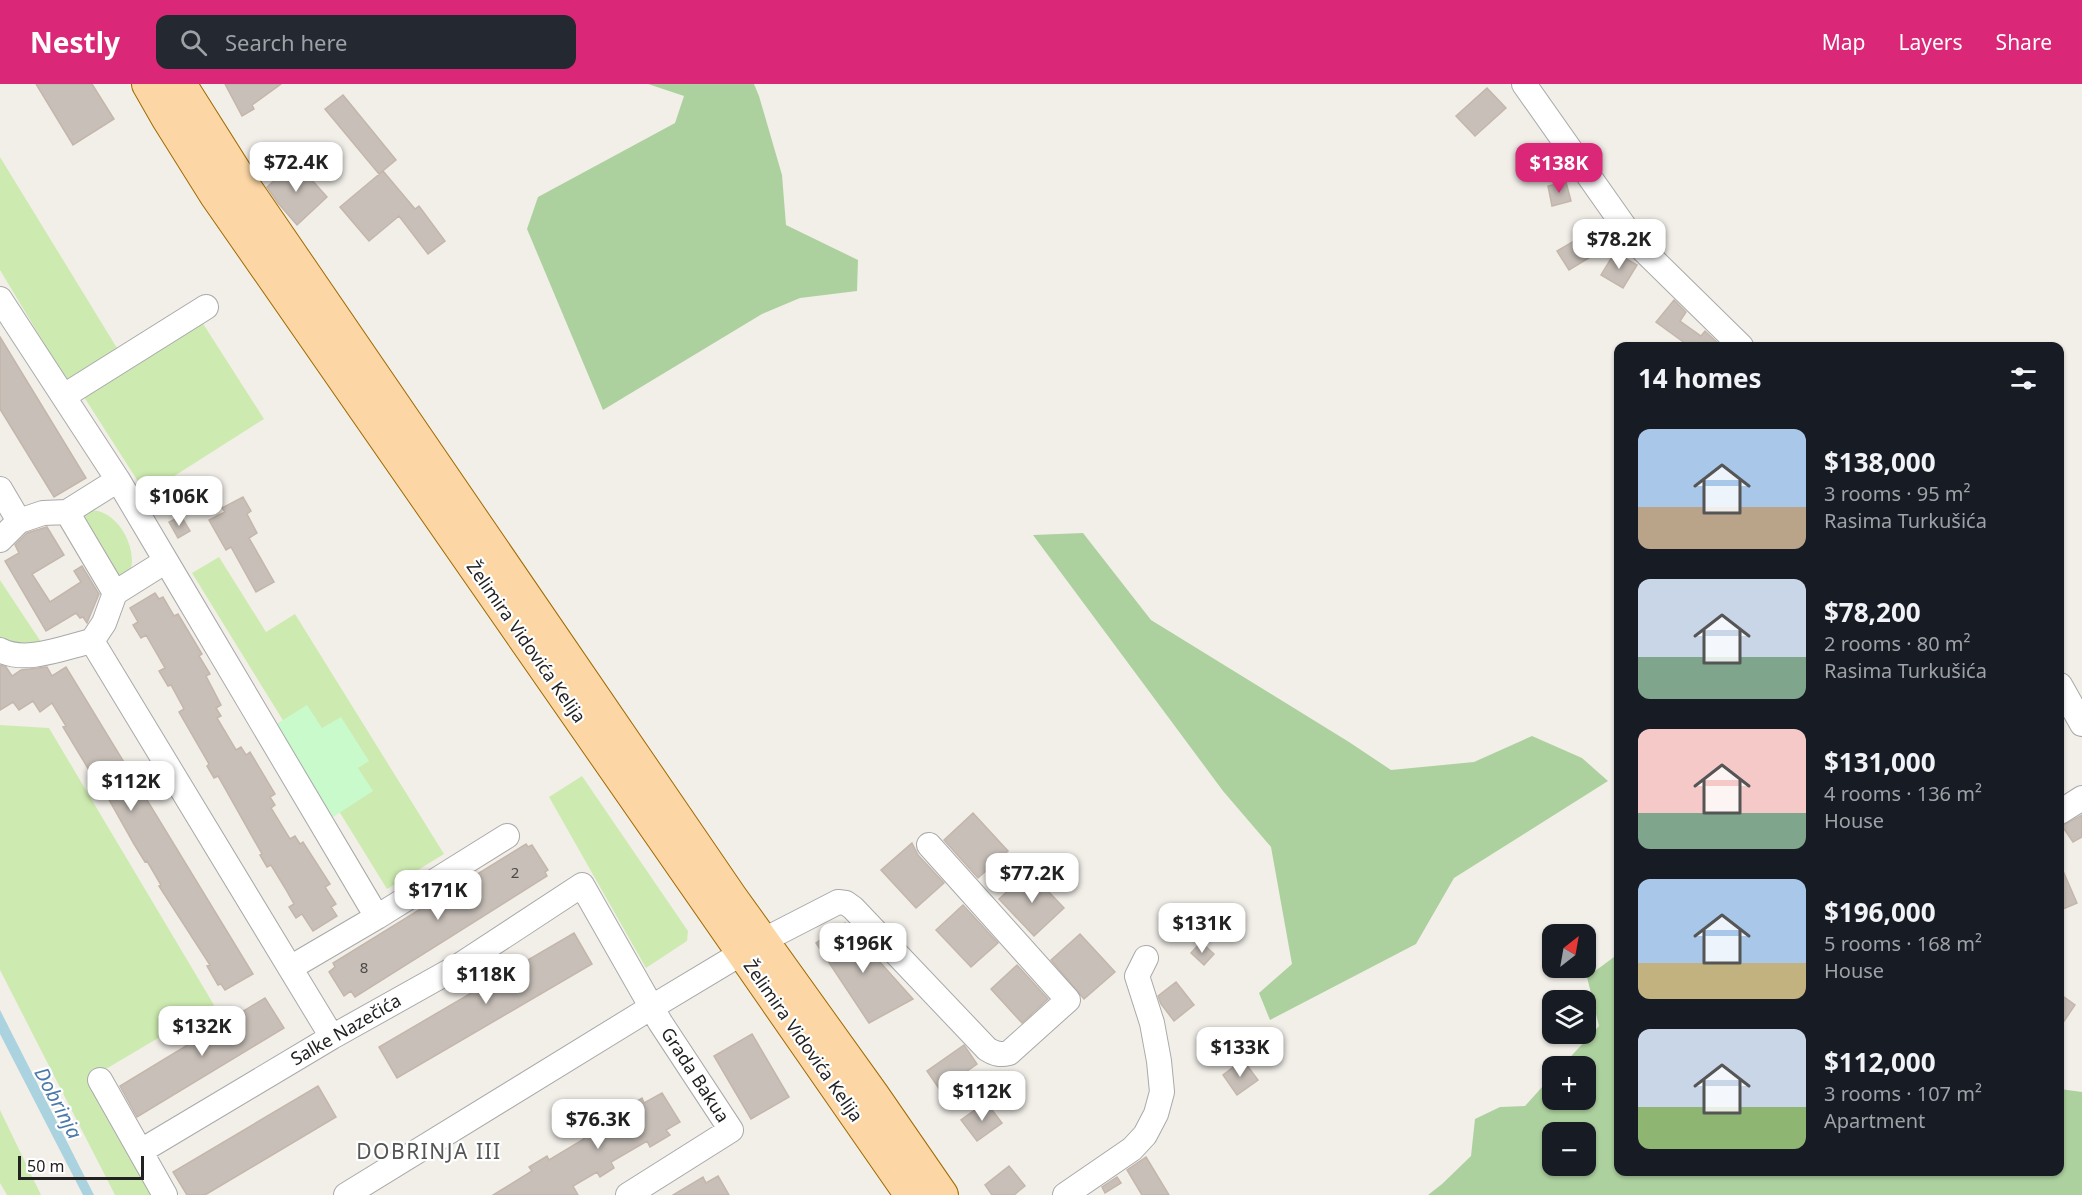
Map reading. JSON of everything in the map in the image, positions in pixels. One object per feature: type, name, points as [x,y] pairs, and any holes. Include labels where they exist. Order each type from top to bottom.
[{"type":"main road","name":"Želimira Vidovića Kelija","points":[[148,84],[216,194],[752,947],[873,1095],[942,1195]]},
{"type":"main road","name":"Želimira Vidovića Kelija","points":[[180,84],[251,196],[752,947],[910,1195]]},
{"type":"street","points":[[1524,84],[1636,243],[1737,342]]},
{"type":"street","points":[[0,299],[118,480],[377,917]]},
{"type":"street","points":[[64,396],[206,307]]},
{"type":"street","points":[[0,540],[19,521],[44,513],[67,512],[118,480]]},
{"type":"street","points":[[0,489],[19,521]]},
{"type":"street","points":[[67,512],[115,593]]},
{"type":"street","points":[[0,650],[29,655],[92,641],[104,623],[115,593],[166,561]]},
{"type":"street","points":[[92,641],[332,1037]]},
{"type":"street","points":[[2064,692],[2082,724]]},
{"type":"street","points":[[2064,809],[2082,798]]},
{"type":"street","points":[[290,968],[507,836]]},
{"type":"street","points":[[346,1195],[752,947],[830,904],[838,902],[846,903],[987,1049],[1002,1055],[1009,1053],[1068,1000],[929,845]]},
{"type":"street","name":"Salke Nazečića","points":[[141,1151],[332,1037],[457,967],[582,885],[652,1007]]},
{"type":"street","points":[[1065,1195],[1132,1149],[1145,1135],[1156,1114],[1162,1092],[1159,1061],[1152,1023],[1137,976],[1146,957]]},
{"type":"street","name":"Grada Bakua","points":[[628,1195],[731,1130],[652,1007]]},
{"type":"street","points":[[100,1080],[165,1195]]},
{"type":"green space","points":[[648,84],[754,84],[782,175],[786,225],[858,260],[857,291],[800,298],[762,314],[603,410],[527,229],[538,197],[675,123],[684,96]]},
{"type":"green space","points":[[0,157],[117,348],[66,380],[0,270]]},
{"type":"green space","points":[[202,322],[264,419],[146,494],[84,397]]},
{"type":"green space","points":[[82,509],[99,511],[108,515],[124,532],[130,546],[132,566],[128,580],[118,586],[74,514]]},
{"type":"green space","points":[[1083,533],[1151,620],[1391,770],[1474,762],[1532,736],[1582,758],[1608,781],[1454,878],[1416,944],[1270,1020],[1259,993],[1292,964],[1271,847],[1223,791],[1033,535]]},
{"type":"green space","points":[[219,557],[266,632],[295,614],[444,854],[387,889],[192,573]]},
{"type":"green space","points":[[0,580],[43,645],[0,642]]},
{"type":"green space","points":[[307,705],[322,728],[341,717],[369,761],[358,768],[373,791],[333,817],[275,725]]},
{"type":"green space","points":[[0,725],[49,728],[214,1005],[89,1079],[153,1195],[115,1195],[0,970]]},
{"type":"green space","points":[[582,776],[688,931],[687,941],[646,968],[549,797]]},
{"type":"green space","points":[[1614,957],[1614,1176],[2064,1176],[2064,1090],[2082,1092],[2082,1195],[1428,1195],[1471,1156],[1475,1119],[1500,1107],[1525,1106],[1542,1087],[1542,1110],[1596,1110],[1596,1056],[1571,1056],[1582,1044],[1596,1044],[1596,1029],[1599,1026],[1596,1014],[1596,990],[1590,990],[1587,978],[1596,978],[1596,970]]},
{"type":"green space","points":[[0,1110],[41,1195],[7,1195],[0,1183]]},
{"type":"water","name":"Dobrinja","points":[[0,1010],[94,1195],[83,1195],[0,1034]]},
{"type":"building","points":[[36,84],[92,84],[114,119],[73,145]]},
{"type":"building","points":[[225,84],[281,84],[252,105],[254,109],[242,116]]},
{"type":"building","points":[[1487,88],[1506,108],[1475,136],[1456,116]]},
{"type":"building","points":[[343,95],[396,160],[379,174],[325,109]]},
{"type":"building","points":[[295,161],[327,197],[297,225],[267,187]]},
{"type":"building","points":[[383,171],[415,209],[419,206],[445,241],[428,254],[399,216],[369,241],[340,207]]},
{"type":"building","points":[[1566,182],[1571,201],[1552,206],[1548,186]]},
{"type":"building","points":[[1586,234],[1597,253],[1569,270],[1557,251]]},
{"type":"building","points":[[1615,252],[1637,265],[1623,288],[1601,275]]},
{"type":"building","points":[[1674,300],[1686,312],[1680,321],[1701,336],[1705,331],[1717,342],[1684,342],[1656,322]]},
{"type":"building","points":[[0,337],[86,478],[54,497],[0,409]]},
{"type":"building","points":[[243,497],[251,511],[247,514],[257,533],[249,538],[274,582],[256,592],[231,547],[226,550],[209,520],[225,512],[222,508]]},
{"type":"building","points":[[181,516],[190,531],[178,538],[169,522]]},
{"type":"building","points":[[47,527],[64,555],[32,574],[50,602],[81,582],[74,571],[82,566],[99,594],[87,623],[76,613],[46,631],[5,561],[19,553],[15,545],[27,533]]},
{"type":"building","points":[[155,593],[159,599],[163,597],[174,616],[178,614],[202,654],[199,656],[210,674],[206,676],[221,705],[216,708],[221,716],[217,718],[236,750],[241,747],[246,755],[250,752],[275,794],[270,797],[275,805],[271,808],[290,839],[295,836],[300,844],[303,842],[330,884],[325,887],[336,904],[331,907],[337,916],[313,931],[302,914],[296,918],[289,907],[294,904],[285,888],[271,865],[267,867],[218,776],[214,778],[207,766],[209,764],[179,712],[184,709],[171,685],[168,686],[159,671],[165,668],[146,635],[141,638],[133,625],[138,622],[130,608]]},
{"type":"building","points":[[0,665],[6,667],[12,676],[21,670],[47,667],[52,676],[66,667],[253,974],[225,990],[221,984],[218,985],[207,966],[210,965],[159,886],[161,885],[147,861],[145,862],[99,782],[97,783],[63,727],[66,726],[52,703],[40,712],[33,701],[19,710],[13,702],[0,710]]},
{"type":"building","points":[[973,813],[1008,851],[978,878],[944,840]]},
{"type":"building","points":[[2082,815],[2082,837],[2073,842],[2064,829],[2064,825]]},
{"type":"building","points":[[912,843],[918,855],[944,883],[916,908],[881,870]]},
{"type":"building","points":[[526,844],[528,847],[532,845],[548,870],[545,872],[547,876],[355,997],[351,991],[344,996],[329,972],[335,967],[333,963]]},
{"type":"building","points":[[1029,871],[1064,908],[1034,936],[999,899]]},
{"type":"building","points":[[2064,873],[2077,903],[2064,909]]},
{"type":"building","points":[[963,905],[998,943],[971,967],[936,930]]},
{"type":"building","points":[[845,923],[913,999],[869,1023],[816,943]]},
{"type":"building","points":[[574,933],[592,964],[397,1078],[379,1047]]},
{"type":"building","points":[[1080,934],[1115,972],[1084,999],[1051,960]]},
{"type":"building","points":[[1201,942],[1214,954],[1204,965],[1191,953]]},
{"type":"building","points":[[1017,965],[1048,999],[1022,1023],[991,989]]},
{"type":"building","points":[[1176,982],[1194,1005],[1174,1021],[1158,996]]},
{"type":"building","points":[[2064,997],[2075,1005],[2064,1021]]},
{"type":"building","points":[[265,998],[284,1028],[137,1117],[120,1086]]},
{"type":"building","points":[[752,1034],[789,1097],[751,1119],[714,1056]]},
{"type":"building","points":[[964,1045],[977,1064],[940,1090],[927,1071]]},
{"type":"building","points":[[1243,1060],[1258,1080],[1237,1095],[1223,1075]]},
{"type":"building","points":[[318,1086],[336,1117],[205,1195],[187,1195],[173,1172]]},
{"type":"building","points":[[662,1093],[680,1122],[666,1130],[670,1135],[650,1147],[647,1141],[611,1162],[614,1168],[600,1177],[597,1172],[573,1186],[578,1195],[493,1195],[532,1171],[529,1167],[547,1156],[549,1160],[584,1139],[581,1135],[599,1124],[603,1129],[625,1115],[622,1110],[642,1098],[644,1103]]},
{"type":"building","points":[[986,1102],[1002,1123],[977,1141],[961,1120]]},
{"type":"building","points":[[1146,1157],[1169,1195],[1142,1195],[1127,1170]]},
{"type":"building","points":[[1009,1166],[1025,1186],[1014,1195],[992,1195],[985,1185]]},
{"type":"building","points":[[718,1176],[729,1195],[673,1195],[703,1177],[706,1183]]},
{"type":"building","points":[[1117,1177],[1121,1183],[1105,1193],[1102,1187]]},
{"type":"district","name":"DOBRINJA III","points":[[429,1152]]}]
